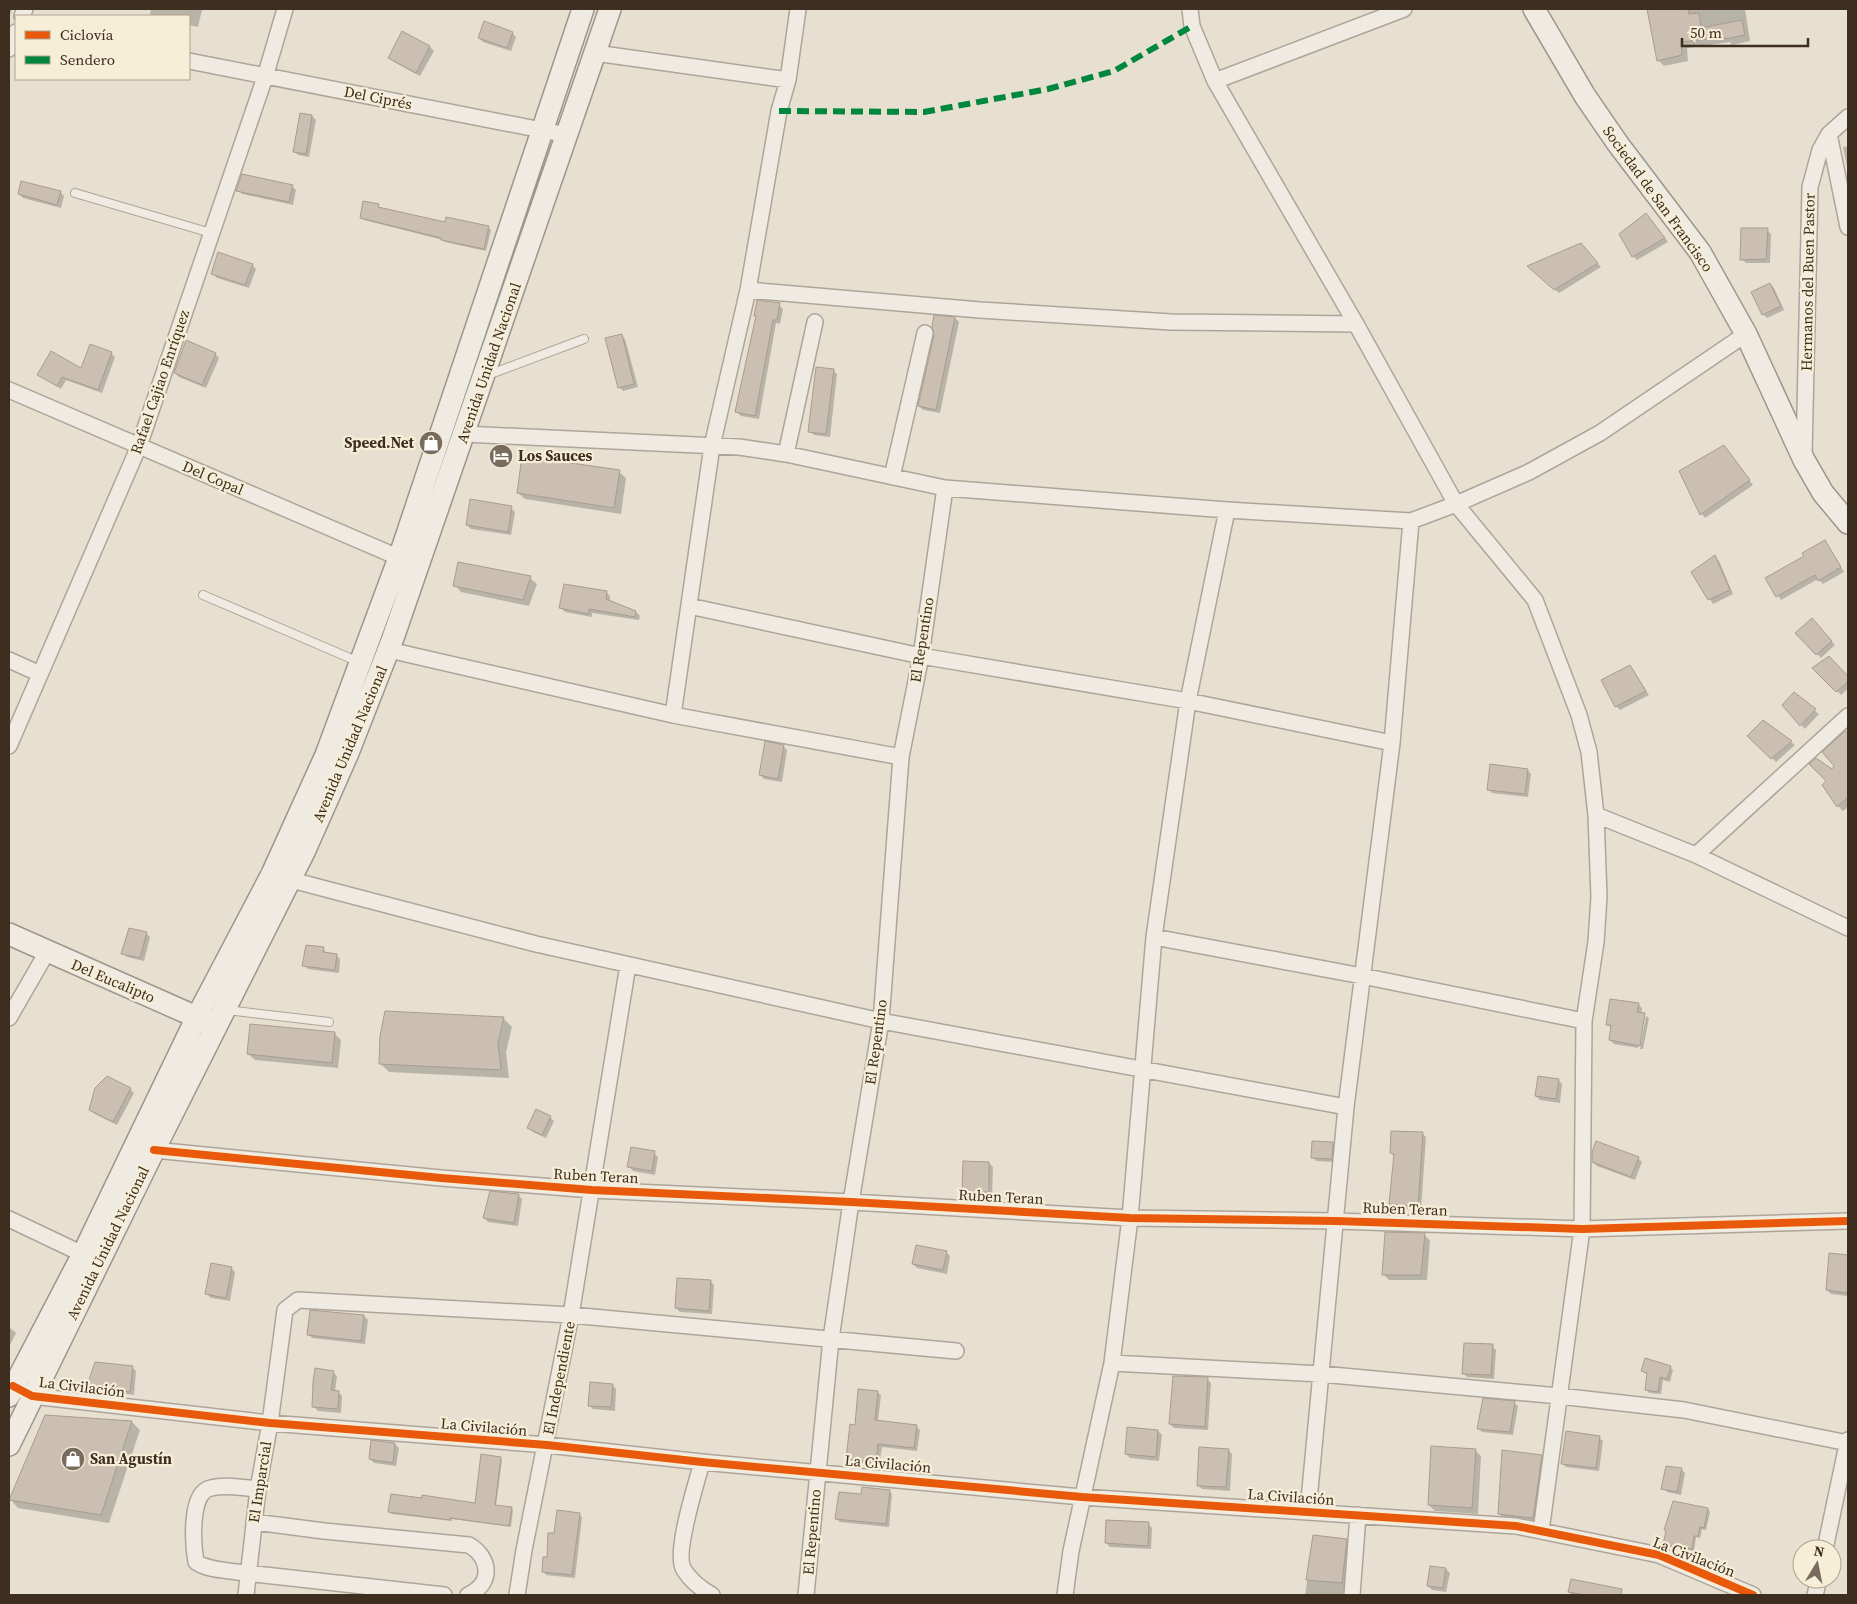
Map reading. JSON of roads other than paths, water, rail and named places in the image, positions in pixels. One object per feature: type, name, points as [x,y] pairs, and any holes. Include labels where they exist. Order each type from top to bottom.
[{"type":"main road","name":"Avenida Unidad Nacional","points":[[9,1444],[32,1396],[197,1017],[281,877],[348,753],[389,650],[409,562],[542,130],[583,9]]},
{"type":"main road","name":"Avenida Unidad Nacional","points":[[11,1391],[154,1150],[221,1018],[281,877],[361,663],[409,562],[464,434],[610,9]]},
{"type":"main road","name":"Sociedad de San Francisco","points":[[1534,9],[1585,96],[1618,144],[1700,252],[1746,334],[1804,460],[1823,493],[1848,523]]},
{"type":"main road","name":"Del Eucalipto","points":[[9,934],[197,1017],[221,1018]]},
{"type":"street","name":"Rafael Cajiao Enríquez","points":[[9,746],[139,446],[265,77],[286,9]]},
{"type":"street","points":[[674,715],[712,446],[748,290],[779,111],[788,80],[798,9]]},
{"type":"street","points":[[1190,9],[1192,26],[1215,81],[1356,324],[1456,504],[1535,600],[1579,715],[1589,752],[1596,815],[1599,897],[1596,942],[1584,1021],[1582,1229],[1541,1531]]},
{"type":"street","points":[[1215,81],[1404,9]]},
{"type":"street","points":[[9,49],[15,34]]},
{"type":"street","points":[[595,53],[788,80]]},
{"type":"street","name":"Del Ciprés","points":[[190,61],[567,135]]},
{"type":"street","name":"Hermanos del Buen Pastor","points":[[1804,460],[1810,187],[1820,150],[1829,134],[1848,117]]},
{"type":"street","points":[[1829,134],[1848,227]]},
{"type":"street","points":[[748,290],[980,310],[1172,322],[1356,324]]},
{"type":"street","points":[[786,454],[815,322]]},
{"type":"street","points":[[892,477],[924,333]]},
{"type":"street","points":[[464,434],[739,448],[786,454],[946,488],[1227,510],[1411,521],[1456,504],[1529,472],[1600,433],[1746,334]]},
{"type":"street","name":"Del Copal","points":[[10,395],[139,446],[409,562]]},
{"type":"street","name":"El Repentino","points":[[806,1595],[831,1339],[851,1202],[882,1021],[901,757],[921,656],[946,488]]},
{"type":"street","points":[[1065,1595],[1071,1551],[1112,1363],[1130,1218],[1154,937],[1188,701],[1227,510]]},
{"type":"street","points":[[1308,1511],[1346,1107],[1392,743],[1411,521]]},
{"type":"street","points":[[688,606],[921,656],[1188,701],[1392,743]]},
{"type":"street","points":[[389,650],[674,715],[901,757]]},
{"type":"street","points":[[9,660],[40,674]]},
{"type":"street","points":[[1696,855],[1848,716]]},
{"type":"street","points":[[1596,815],[1696,855],[1848,928]]},
{"type":"street","points":[[281,877],[536,944],[882,1021],[1346,1107]]},
{"type":"street","points":[[1154,937],[1362,976],[1584,1021]]},
{"type":"street","points":[[9,1018],[47,952]]},
{"type":"street","name":"El Independiente","points":[[517,1595],[524,1550],[547,1445],[571,1315],[628,965]]},
{"type":"street","name":"Ruben Teran","points":[[154,1150],[441,1178],[592,1190],[1130,1218],[1336,1221],[1582,1229],[1848,1221]]},
{"type":"street","points":[[9,1219],[91,1258]]},
{"type":"street","name":"El Imparcial","points":[[246,1595],[258,1489],[270,1423],[285,1310],[298,1300],[571,1315]]},
{"type":"street","points":[[571,1315],[956,1351]]},
{"type":"street","points":[[1112,1363],[1321,1374],[1559,1396],[1684,1410],[1848,1442],[1827,1539]]},
{"type":"street","name":"La Civilación","points":[[11,1391],[32,1396],[270,1423],[547,1445],[702,1462],[1082,1497],[1516,1526],[1659,1555],[1753,1595]]},
{"type":"street","points":[[702,1462],[681,1547],[682,1569],[700,1588],[712,1595]]},
{"type":"street","points":[[258,1489],[210,1488],[204,1491],[199,1497],[195,1518],[193,1544],[196,1562],[202,1566],[214,1569],[444,1595]]},
{"type":"street","points":[[1352,1595],[1358,1515]]},
{"type":"street","points":[[254,1522],[324,1531],[470,1545],[481,1554],[486,1568],[484,1582],[474,1593],[468,1595]]},
{"type":"lane","points":[[75,192],[212,233]]},
{"type":"lane","points":[[484,376],[584,339]]},
{"type":"lane","points":[[203,595],[361,663]]},
{"type":"lane","points":[[221,1018],[329,1022]]},
{"type":"place","name":"Speed.Net","points":[[431,443]]},
{"type":"place","name":"Los Sauces","points":[[501,456]]},
{"type":"place","name":"San Agustín","points":[[73,1459]]}]
